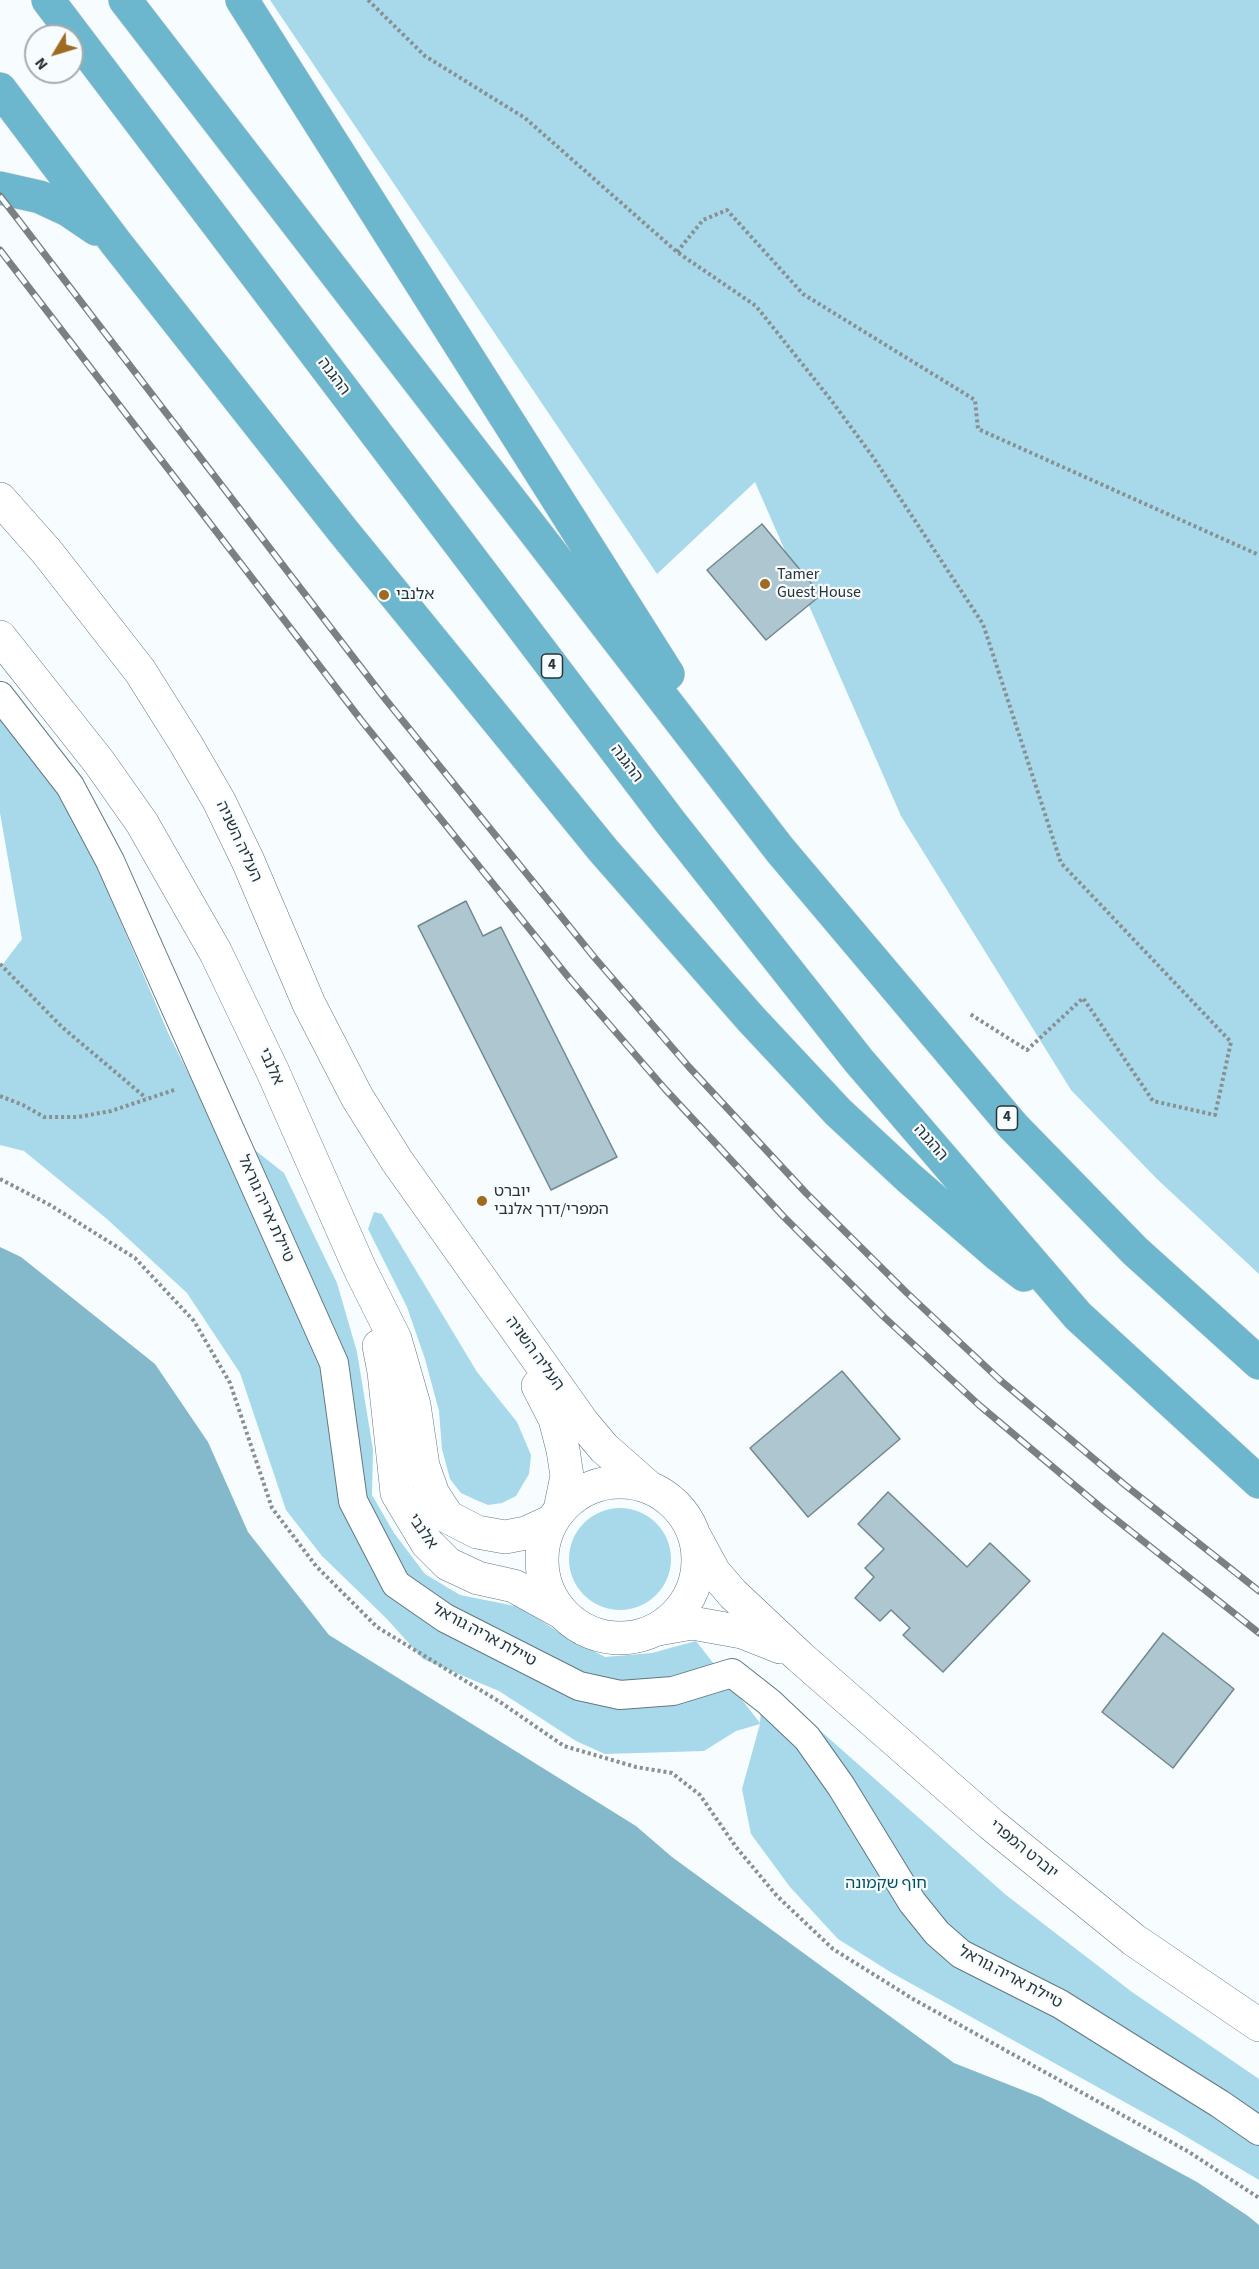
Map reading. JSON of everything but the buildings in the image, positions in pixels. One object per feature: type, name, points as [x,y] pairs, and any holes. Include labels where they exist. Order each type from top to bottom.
[{"type":"highway","name":"ההגנה","points":[[48,0],[671,823],[859,1060],[1078,1316],[1259,1482]]},
{"type":"highway","name":"4","points":[[125,0],[780,850],[1013,1126],[1135,1251],[1259,1363]]},
{"type":"highway","points":[[242,0],[780,850]]},
{"type":"highway","points":[[0,89],[116,243],[343,531],[603,850],[751,1019],[838,1112],[909,1178],[998,1256],[1078,1316]]},
{"type":"highway","points":[[0,188],[40,197],[68,210],[116,243]]},
{"type":"street","name":"העליה השניה","points":[[0,499],[47,552],[140,671],[186,744],[224,811],[248,861],[309,1004],[357,1097],[530,1372],[555,1419],[567,1476],[556,1514]]},
{"type":"street","name":"אלנבי","points":[[0,637],[121,793],[142,824],[216,953],[273,1072],[360,1269],[395,1339],[414,1405],[423,1466],[433,1494],[448,1517],[477,1533],[505,1537],[526,1533],[556,1514]]},
{"type":"street","name":"טיילת אריה גוראל","points":[[0,696],[70,786],[110,861],[334,1363],[353,1501],[396,1584],[445,1618],[579,1686],[620,1695],[673,1691],[732,1673],[769,1702],[807,1738],[841,1786],[912,1902],[937,1933],[953,1947],[962,1954],[1060,2004],[1259,2131]]},
{"type":"street","name":"העליה השניה","points":[[432,1213],[583,1423],[604,1448],[646,1485]]},
{"type":"street","name":"אלנבי","points":[[360,1269],[384,1372],[397,1493],[427,1543],[448,1564],[478,1578],[514,1586],[561,1612]]},
{"type":"street","points":[[622,1480],[646,1485],[668,1497],[685,1516],[696,1539],[698,1565],[692,1590],[678,1613],[658,1629],[633,1638],[607,1638],[582,1629],[561,1612],[548,1593],[541,1569],[542,1546],[556,1514],[578,1493],[597,1484],[622,1480]]},
{"type":"street","name":"יוברט המפרי","points":[[696,1539],[714,1572],[733,1594],[800,1657],[991,1824],[1134,1940],[1259,2025]]},
{"type":"street","name":"יוברט המפרי","points":[[658,1629],[692,1623],[742,1632],[800,1657]]},
{"type":"path","points":[[368,0],[425,56],[525,118],[677,252],[756,306],[831,400],[873,457],[983,624],[1061,863],[1231,1042],[1215,1115],[1154,1101],[1083,998],[1027,1050],[967,1011]]},
{"type":"path","points":[[677,252],[703,220],[727,210],[803,294],[975,400],[978,429],[1259,555]]},
{"type":"path","points":[[0,964],[62,1027],[147,1099]]},
{"type":"path","points":[[0,1096],[44,1117],[78,1117],[111,1111],[206,1078]]},
{"type":"green space","points":[[270,0],[1259,0],[1259,1274],[1157,1179],[1071,1090],[901,816],[755,482],[657,574]]},
{"type":"green space","name":"חוף שקמונה","points":[[0,701],[62,784],[169,1035],[209,1114],[284,1173],[337,1283],[357,1352],[373,1450],[372,1495],[394,1533],[425,1574],[460,1595],[520,1607],[560,1633],[605,1657],[652,1653],[696,1641],[760,1723],[763,1680],[1006,1895],[1132,1992],[1259,2079],[1259,2180],[1175,2130],[892,1973],[838,1939],[790,1887],[751,1834],[742,1789],[760,1724],[736,1731],[704,1751],[605,1754],[576,1741],[499,1691],[423,1659],[387,1619],[322,1556],[286,1510],[240,1373],[187,1293],[107,1219],[24,1151],[0,1145],[0,968],[22,939],[0,813]]},
{"type":"green space","points":[[374,1212],[382,1214],[477,1372],[517,1422],[531,1455],[529,1474],[516,1496],[502,1503],[488,1505],[476,1500],[461,1493],[450,1479],[442,1449],[439,1411],[425,1359],[407,1307],[368,1229]]},
{"type":"green space","points":[[620,1508],[640,1512],[656,1523],[667,1539],[671,1559],[667,1579],[656,1595],[640,1606],[620,1610],[600,1606],[584,1595],[573,1579],[569,1559],[573,1539],[584,1523],[600,1512]]},
{"type":"shaded area","points":[[0,1247],[21,1257],[155,1364],[208,1442],[248,1532],[329,1635],[636,1826],[672,1857],[954,2063],[1040,2097],[1197,2182],[1248,2216],[1259,2225],[1259,2269],[0,2269]]},
{"type":"railway","points":[[0,196],[386,700],[594,957],[689,1067],[806,1193],[907,1293],[1000,1380],[1125,1485],[1259,1591]]},
{"type":"railway","points":[[0,250],[361,720],[569,978],[665,1089],[783,1216],[884,1317],[979,1405],[1104,1510],[1259,1633]]},
{"type":"place","name":"Tamer Guest House","points":[[765,584]]},
{"type":"place","name":"אלנבי","points":[[384,595]]},
{"type":"place","name":"יוברט המפרי/דרך אלנבי","points":[[482,1201]]}]
